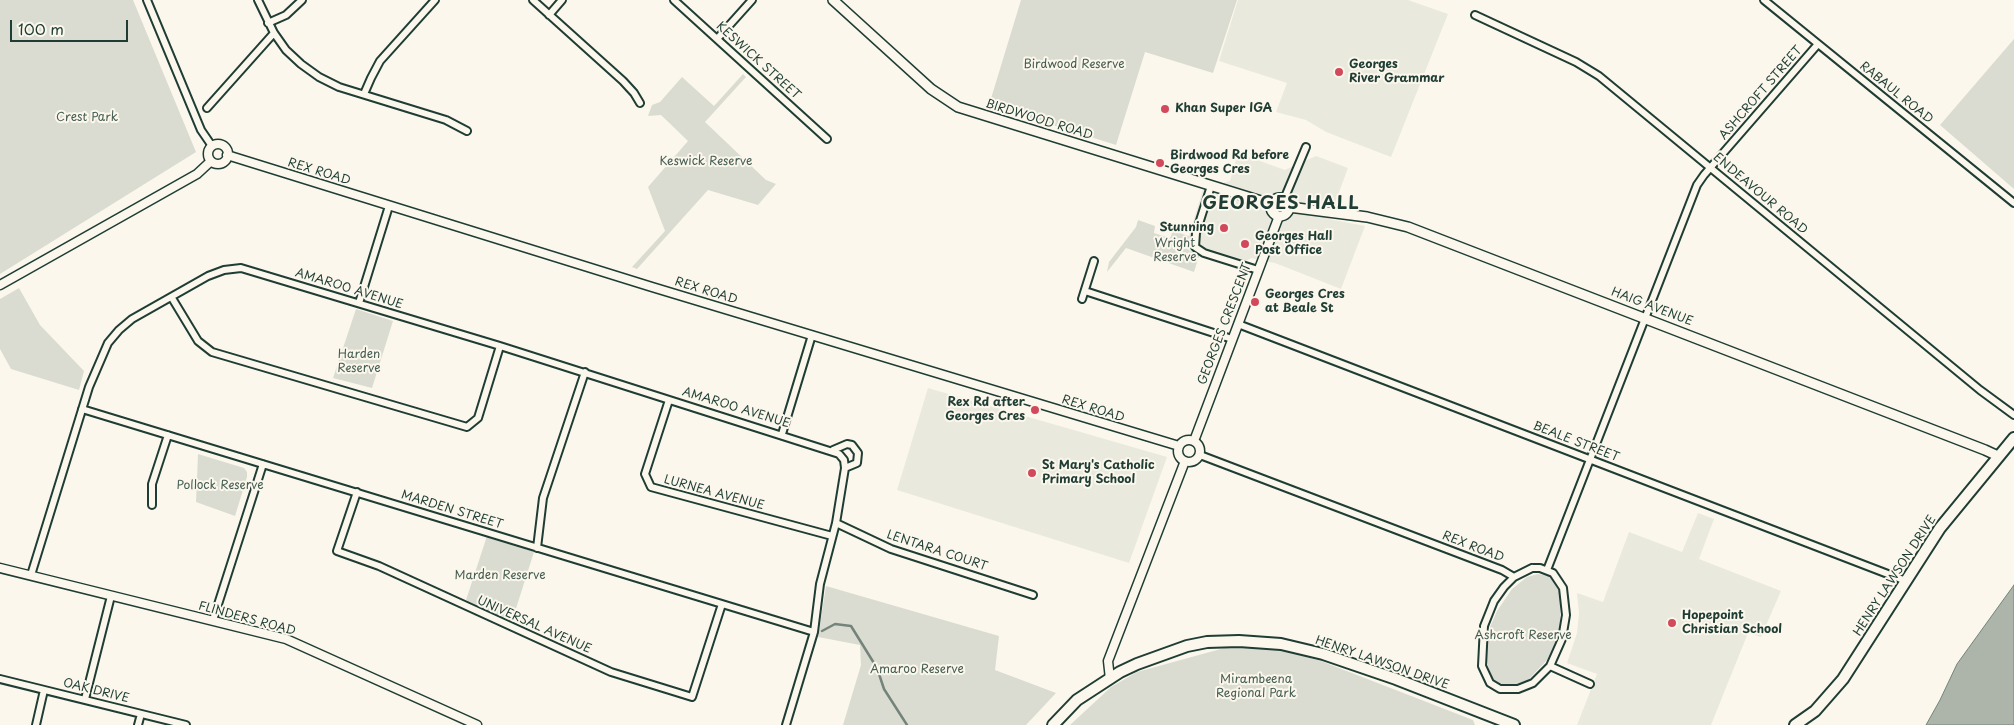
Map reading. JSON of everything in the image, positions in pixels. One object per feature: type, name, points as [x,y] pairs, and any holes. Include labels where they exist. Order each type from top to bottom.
[{"type":"main road","name":"BIRDWOOD ROAD","points":[[832,0],[931,88],[958,107],[1261,202],[1272,203]]},
{"type":"main road","points":[[1278,197],[1285,197],[1289,207],[1284,214],[1279,216],[1272,212],[1272,203],[1278,197]]},
{"type":"main road","name":"HAIG AVENUE","points":[[1289,207],[1367,217],[1400,224],[1998,456]]},
{"type":"main road","name":"HENRY LAWSON DRIVE","points":[[1795,725],[1815,711],[1843,680],[1940,528],[2014,438]]},
{"type":"main road","name":"HENRY LAWSON DRIVE","points":[[1053,725],[1077,700],[1110,679],[1146,660],[1187,646],[1223,641],[1260,641],[1305,649],[1353,664],[1490,721],[1514,725]]},
{"type":"street","points":[[147,0],[201,130],[212,146]]},
{"type":"street","points":[[258,0],[274,33],[293,58],[314,74],[334,85],[446,120],[467,131]]},
{"type":"street","points":[[268,23],[286,15],[302,0]]},
{"type":"street","points":[[364,94],[380,61],[434,0]]},
{"type":"street","points":[[533,0],[623,81],[640,103]]},
{"type":"street","points":[[549,15],[562,0]]},
{"type":"street","name":"KESWICK STREET","points":[[674,0],[827,139]]},
{"type":"street","points":[[717,39],[752,0]]},
{"type":"street","name":"RABAUL ROAD","points":[[1764,0],[2014,203]]},
{"type":"street","name":"ENDEAVOUR ROAD","points":[[1476,15],[1592,70],[2014,416]]},
{"type":"street","points":[[207,108],[274,33]]},
{"type":"street","name":"ASHCROFT STREET","points":[[1547,570],[1695,190],[1710,168],[1818,44]]},
{"type":"street","points":[[221,145],[226,149],[227,155],[225,160],[219,164],[211,161],[208,153],[212,146],[221,145]]},
{"type":"street","points":[[1285,197],[1306,147]]},
{"type":"street","name":"REX ROAD","points":[[227,155],[1179,446]]},
{"type":"street","points":[[0,285],[197,174],[211,161]]},
{"type":"street","points":[[1211,186],[1196,233],[1196,247],[1204,253],[1258,270]]},
{"type":"street","points":[[359,303],[389,206]]},
{"type":"street","name":"GEORGES CRESCENT","points":[[1194,441],[1279,216]]},
{"type":"street","points":[[1082,299],[1094,262]]},
{"type":"street","name":"AMAROO AVENUE","points":[[31,575],[82,409],[97,365],[108,343],[132,319],[208,276],[224,270],[240,268],[585,372],[669,400],[833,450],[847,444],[852,445],[858,453],[857,463],[846,468],[836,522],[820,584],[814,632],[786,725]]},
{"type":"street","points":[[1085,291],[1232,339]]},
{"type":"street","points":[[172,298],[198,341],[212,352],[467,427],[478,418],[500,346]]},
{"type":"street","name":"BEALE STREET","points":[[1238,324],[1906,581]]},
{"type":"street","points":[[782,434],[812,335]]},
{"type":"street","points":[[537,548],[543,498],[585,372]]},
{"type":"street","name":"LURNEA AVENUE","points":[[669,400],[645,474],[651,487],[832,536]]},
{"type":"street","name":"MARDEN STREET","points":[[82,409],[814,632]]},
{"type":"street","points":[[152,505],[152,484],[168,435]]},
{"type":"street","points":[[1186,440],[1194,441],[1200,448],[1200,454],[1194,461],[1185,461],[1180,456],[1179,446],[1186,440]]},
{"type":"street","points":[[833,450],[842,456],[846,468]]},
{"type":"street","name":"REX ROAD","points":[[1200,454],[1502,570],[1514,577]]},
{"type":"street","points":[[1110,679],[1108,661],[1185,461]]},
{"type":"street","points":[[213,620],[262,464]]},
{"type":"street","name":"UNIVERSAL AVENUE","points":[[357,492],[337,551],[379,566],[611,672],[683,695],[692,697],[722,604]]},
{"type":"street","name":"LENTARA COURT","points":[[836,522],[891,549],[1034,595]]},
{"type":"street","name":"FLINDERS ROAD","points":[[0,568],[286,639],[477,725]]},
{"type":"street","points":[[1532,568],[1547,570],[1558,577],[1564,588],[1566,614],[1562,639],[1550,666],[1533,682],[1512,690],[1495,687],[1485,676],[1481,658],[1484,626],[1498,594],[1514,577],[1532,568]]},
{"type":"street","points":[[85,699],[111,596]]},
{"type":"street","points":[[1550,666],[1590,684]]},
{"type":"street","name":"OAK DRIVE","points":[[0,679],[186,725]]},
{"type":"street","points":[[36,725],[44,690]]},
{"type":"street","points":[[138,725],[141,714]]},
{"type":"shaded area","name":"Georges River Grammar","points":[[1238,0],[1408,0],[1448,14],[1391,157],[1326,132],[1306,120],[1276,112],[1287,83],[1219,61]]},
{"type":"shaded area","points":[[1238,153],[1285,170],[1316,156],[1348,168],[1329,219],[1365,226],[1341,289],[1275,263],[1251,258],[1246,261],[1243,269],[1194,254],[1188,250],[1189,236],[1203,189],[1230,181]]},
{"type":"shaded area","name":"St Mary's Catholic Primary School","points":[[928,388],[1167,457],[1129,563],[897,490]]},
{"type":"shaded area","name":"Hopepoint Christian School","points":[[1698,513],[1714,519],[1699,559],[1781,591],[1761,637],[1748,633],[1711,725],[1577,725],[1597,674],[1567,663],[1577,633],[1579,613],[1577,593],[1603,602],[1629,532],[1682,552]]},
{"type":"shaded area","points":[[2014,585],[2014,725],[1926,725],[1957,664]]},
{"type":"green space","name":"Crest Park","points":[[0,0],[133,0],[196,152],[0,274]]},
{"type":"green space","name":"Birdwood Reserve","points":[[1021,0],[1237,0],[1213,73],[1145,52],[1116,145],[989,105]]},
{"type":"green space","points":[[2014,39],[2014,189],[1940,125]]},
{"type":"green space","name":"Keswick Reserve","points":[[743,74],[746,77],[705,122],[766,180],[776,184],[758,205],[708,190],[637,269],[632,267],[665,231],[648,187],[688,141],[661,115],[648,116],[652,105],[660,102],[682,77],[714,106]]},
{"type":"green space","name":"Wright Reserve","points":[[1138,220],[1155,226],[1154,233],[1170,238],[1173,231],[1189,236],[1188,250],[1199,256],[1194,272],[1126,248],[1107,272],[1109,262],[1136,227]]},
{"type":"green space","points":[[19,288],[40,325],[84,371],[79,390],[11,369],[0,349],[0,299]]},
{"type":"green space","name":"Harden Reserve","points":[[356,309],[393,321],[372,388],[333,378]]},
{"type":"green space","name":"Pollock Reserve","points":[[198,454],[244,468],[247,472],[235,516],[196,502]]},
{"type":"green space","name":"Marden Reserve","points":[[487,536],[534,552],[512,621],[466,600]]},
{"type":"green space","name":"Ashcroft Reserve","points":[[1538,574],[1548,576],[1553,580],[1560,594],[1560,624],[1556,644],[1548,659],[1529,679],[1513,686],[1499,685],[1493,680],[1486,660],[1486,645],[1490,627],[1497,611],[1512,589],[1527,577]]},
{"type":"green space","name":"Amaroo Reserve","points":[[826,586],[999,636],[995,670],[1056,693],[1026,725],[843,725],[861,665],[860,645],[818,637]]},
{"type":"green space","name":"Mirambeena Regional Park","points":[[1249,646],[1286,651],[1321,661],[1473,720],[1475,725],[1070,725],[1111,687],[1137,672],[1228,647]]},
{"type":"waterway","points":[[822,631],[835,624],[851,626],[877,668],[884,689],[907,725]]},
{"type":"place","name":"Georges River Grammar","points":[[1339,72]]},
{"type":"place","name":"Khan Super IGA","points":[[1165,109]]},
{"type":"place","name":"Birdwood Rd before Georges Cres","points":[[1160,163]]},
{"type":"place","name":"Stunning","points":[[1224,228]]},
{"type":"place","name":"Georges Hall Post Office","points":[[1245,244]]},
{"type":"place","name":"Georges Cres at Beale St","points":[[1255,302]]},
{"type":"place","name":"Rex Rd after Georges Cres","points":[[1035,410]]},
{"type":"place","name":"St Mary's Catholic Primary School","points":[[1032,473]]},
{"type":"place","name":"Hopepoint Christian School","points":[[1672,623]]},
{"type":"district","name":"GEORGES HALL","points":[[1281,204]]}]
